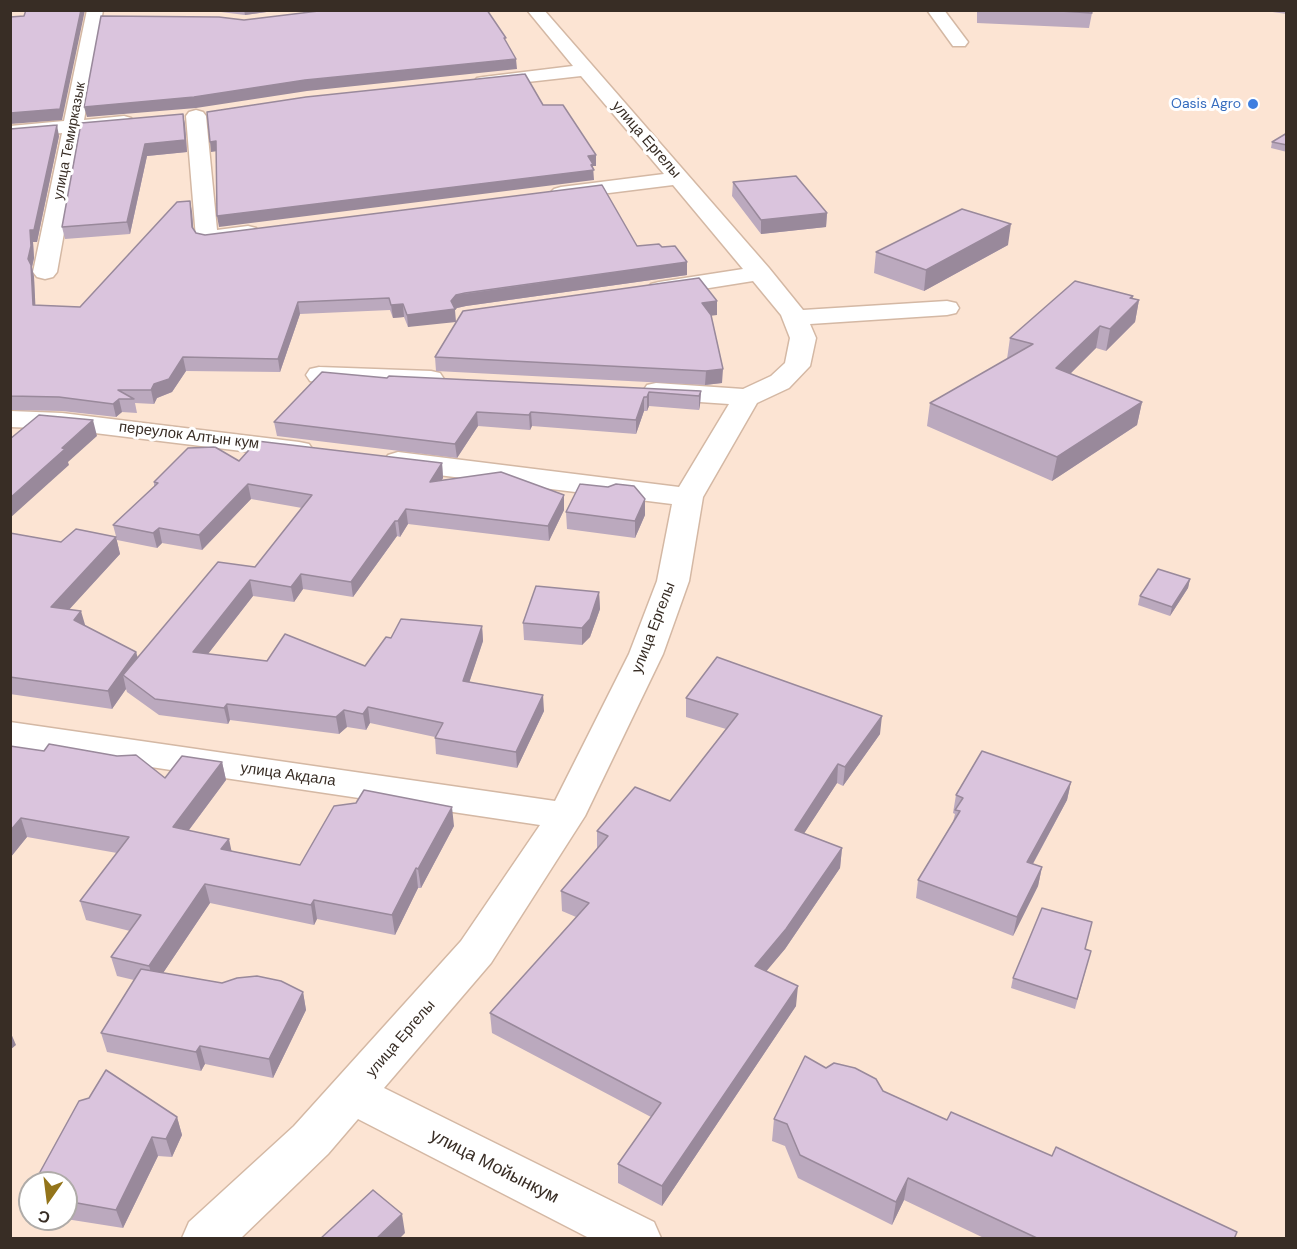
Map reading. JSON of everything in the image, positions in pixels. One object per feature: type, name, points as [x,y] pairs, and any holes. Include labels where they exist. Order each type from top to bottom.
[{"type":"street","name":"улица Ергелы","points":[[207,1239],[311,1140],[476,952],[566,816],[646,654],[673,581],[688,497],[747,397],[780,382],[796,366],[803,338],[795,318],[761,273],[536,10]]},
{"type":"street","points":[[935,10],[959,42]]},
{"type":"street","name":"улица Темирказык","points":[[45,272],[73,126],[100,16]]},
{"type":"street","points":[[467,83],[585,70]]},
{"type":"street","points":[[174,118],[218,112]]},
{"type":"street","points":[[196,116],[207,238],[267,231]]},
{"type":"street","points":[[10,132],[140,121]]},
{"type":"street","points":[[539,195],[680,178]]},
{"type":"street","points":[[632,293],[761,273]]},
{"type":"street","points":[[795,318],[947,308]]},
{"type":"street","points":[[319,375],[454,380]]},
{"type":"street","points":[[630,390],[747,397]]},
{"type":"street","name":"переулок Алтын кум","points":[[10,419],[62,421],[327,453]]},
{"type":"street","points":[[372,458],[688,497]]},
{"type":"street","name":"улица Акдала","points":[[10,735],[566,816]]},
{"type":"street","name":"улица Мойынкум","points":[[353,1094],[636,1239]]},
{"type":"building","points":[[26,10],[81,10],[60,109],[10,113],[10,17],[24,16]]},
{"type":"building","points":[[327,10],[487,10],[506,38],[504,38],[516,59],[305,80],[194,97],[84,107],[101,16],[219,17],[244,20]]},
{"type":"building","points":[[1044,10],[1091,10],[1092,13]]},
{"type":"building","points":[[525,74],[543,105],[563,105],[596,155],[588,156],[594,170],[217,216],[216,141],[210,142],[207,112],[306,97]]},
{"type":"building","points":[[183,114],[185,140],[145,144],[127,222],[62,227],[81,123]]},
{"type":"building","points":[[57,125],[34,230],[30,230],[31,246],[28,259],[31,265],[33,305],[80,307],[177,202],[190,201],[192,227],[196,233],[205,235],[602,185],[637,246],[659,244],[662,247],[675,246],[687,262],[465,293],[456,295],[451,301],[455,309],[407,315],[403,304],[391,305],[389,298],[298,302],[278,359],[183,357],[169,379],[154,384],[151,390],[118,390],[134,399],[119,399],[113,404],[59,397],[10,396],[10,129]]},
{"type":"building","points":[[1287,133],[1287,145],[1272,142]]},
{"type":"building","points":[[796,176],[827,213],[761,220],[733,182]]},
{"type":"building","points":[[962,209],[1011,224],[926,270],[876,252]]},
{"type":"building","points":[[699,278],[717,301],[702,303],[711,315],[723,369],[706,371],[435,357],[463,311]]},
{"type":"building","points":[[1075,281],[1133,296],[1130,298],[1139,300],[1110,329],[1100,326],[1056,368],[1142,402],[1057,457],[930,403],[1033,344],[1010,338]]},
{"type":"building","points":[[322,372],[387,378],[389,376],[701,391],[699,396],[649,392],[647,397],[644,397],[636,420],[531,412],[529,415],[477,412],[455,444],[274,422]]},
{"type":"building","points":[[39,415],[93,420],[62,448],[65,449],[10,498],[10,439]]},
{"type":"building","points":[[257,441],[442,463],[430,482],[501,472],[564,495],[548,526],[406,509],[351,582],[301,574],[291,587],[250,580],[193,652],[267,661],[285,634],[365,666],[386,637],[391,638],[401,619],[482,626],[463,681],[543,695],[516,752],[435,738],[443,723],[368,707],[363,714],[344,710],[336,717],[227,704],[224,708],[155,699],[123,675],[218,562],[255,567],[312,495],[248,484],[199,535],[159,528],[153,533],[113,525],[158,483],[154,482],[188,448],[215,447],[239,461]]},
{"type":"building","points":[[580,484],[608,487],[616,484],[634,486],[645,499],[635,521],[566,512]]},
{"type":"building","points":[[76,529],[116,537],[51,607],[81,611],[74,620],[136,652],[108,691],[10,677],[10,533],[61,542]]},
{"type":"building","points":[[1158,569],[1190,579],[1172,607],[1140,596]]},
{"type":"building","points":[[536,586],[599,592],[590,619],[582,628],[523,623]]},
{"type":"building","points":[[717,657],[882,716],[845,767],[838,764],[795,830],[842,848],[786,929],[755,966],[798,986],[662,1186],[618,1164],[661,1103],[490,1013],[589,903],[561,891],[608,836],[597,831],[635,787],[670,801],[738,714],[686,698]]},
{"type":"building","points":[[49,744],[117,756],[136,755],[165,778],[182,756],[222,762],[173,827],[229,839],[221,849],[300,865],[334,806],[356,803],[364,790],[452,807],[418,869],[416,868],[392,915],[314,900],[311,905],[205,884],[149,966],[111,957],[141,915],[80,901],[129,837],[21,818],[10,831],[10,746],[44,751]]},
{"type":"building","points":[[982,751],[1071,782],[1027,862],[1042,867],[1017,917],[918,880],[960,811],[955,810],[963,798],[956,795]]},
{"type":"building","points":[[1042,908],[1092,922],[1085,949],[1091,951],[1077,999],[1013,978]]},
{"type":"building","points":[[141,969],[222,983],[237,978],[257,976],[281,981],[303,992],[269,1059],[200,1046],[196,1052],[101,1033]]},
{"type":"building","points":[[805,1056],[826,1068],[834,1063],[855,1068],[876,1079],[883,1091],[947,1120],[951,1112],[1052,1156],[1056,1147],[1237,1232],[1234,1239],[1039,1239],[908,1178],[896,1202],[800,1155],[787,1124],[774,1119]]},
{"type":"building","points":[[106,1070],[177,1117],[166,1139],[152,1137],[116,1210],[78,1203],[78,1171],[41,1171],[79,1101],[89,1098]]},
{"type":"building","points":[[373,1190],[402,1214],[376,1239],[320,1239]]},
{"type":"place","name":"Oasis Agro","points":[[1253,104]]}]
